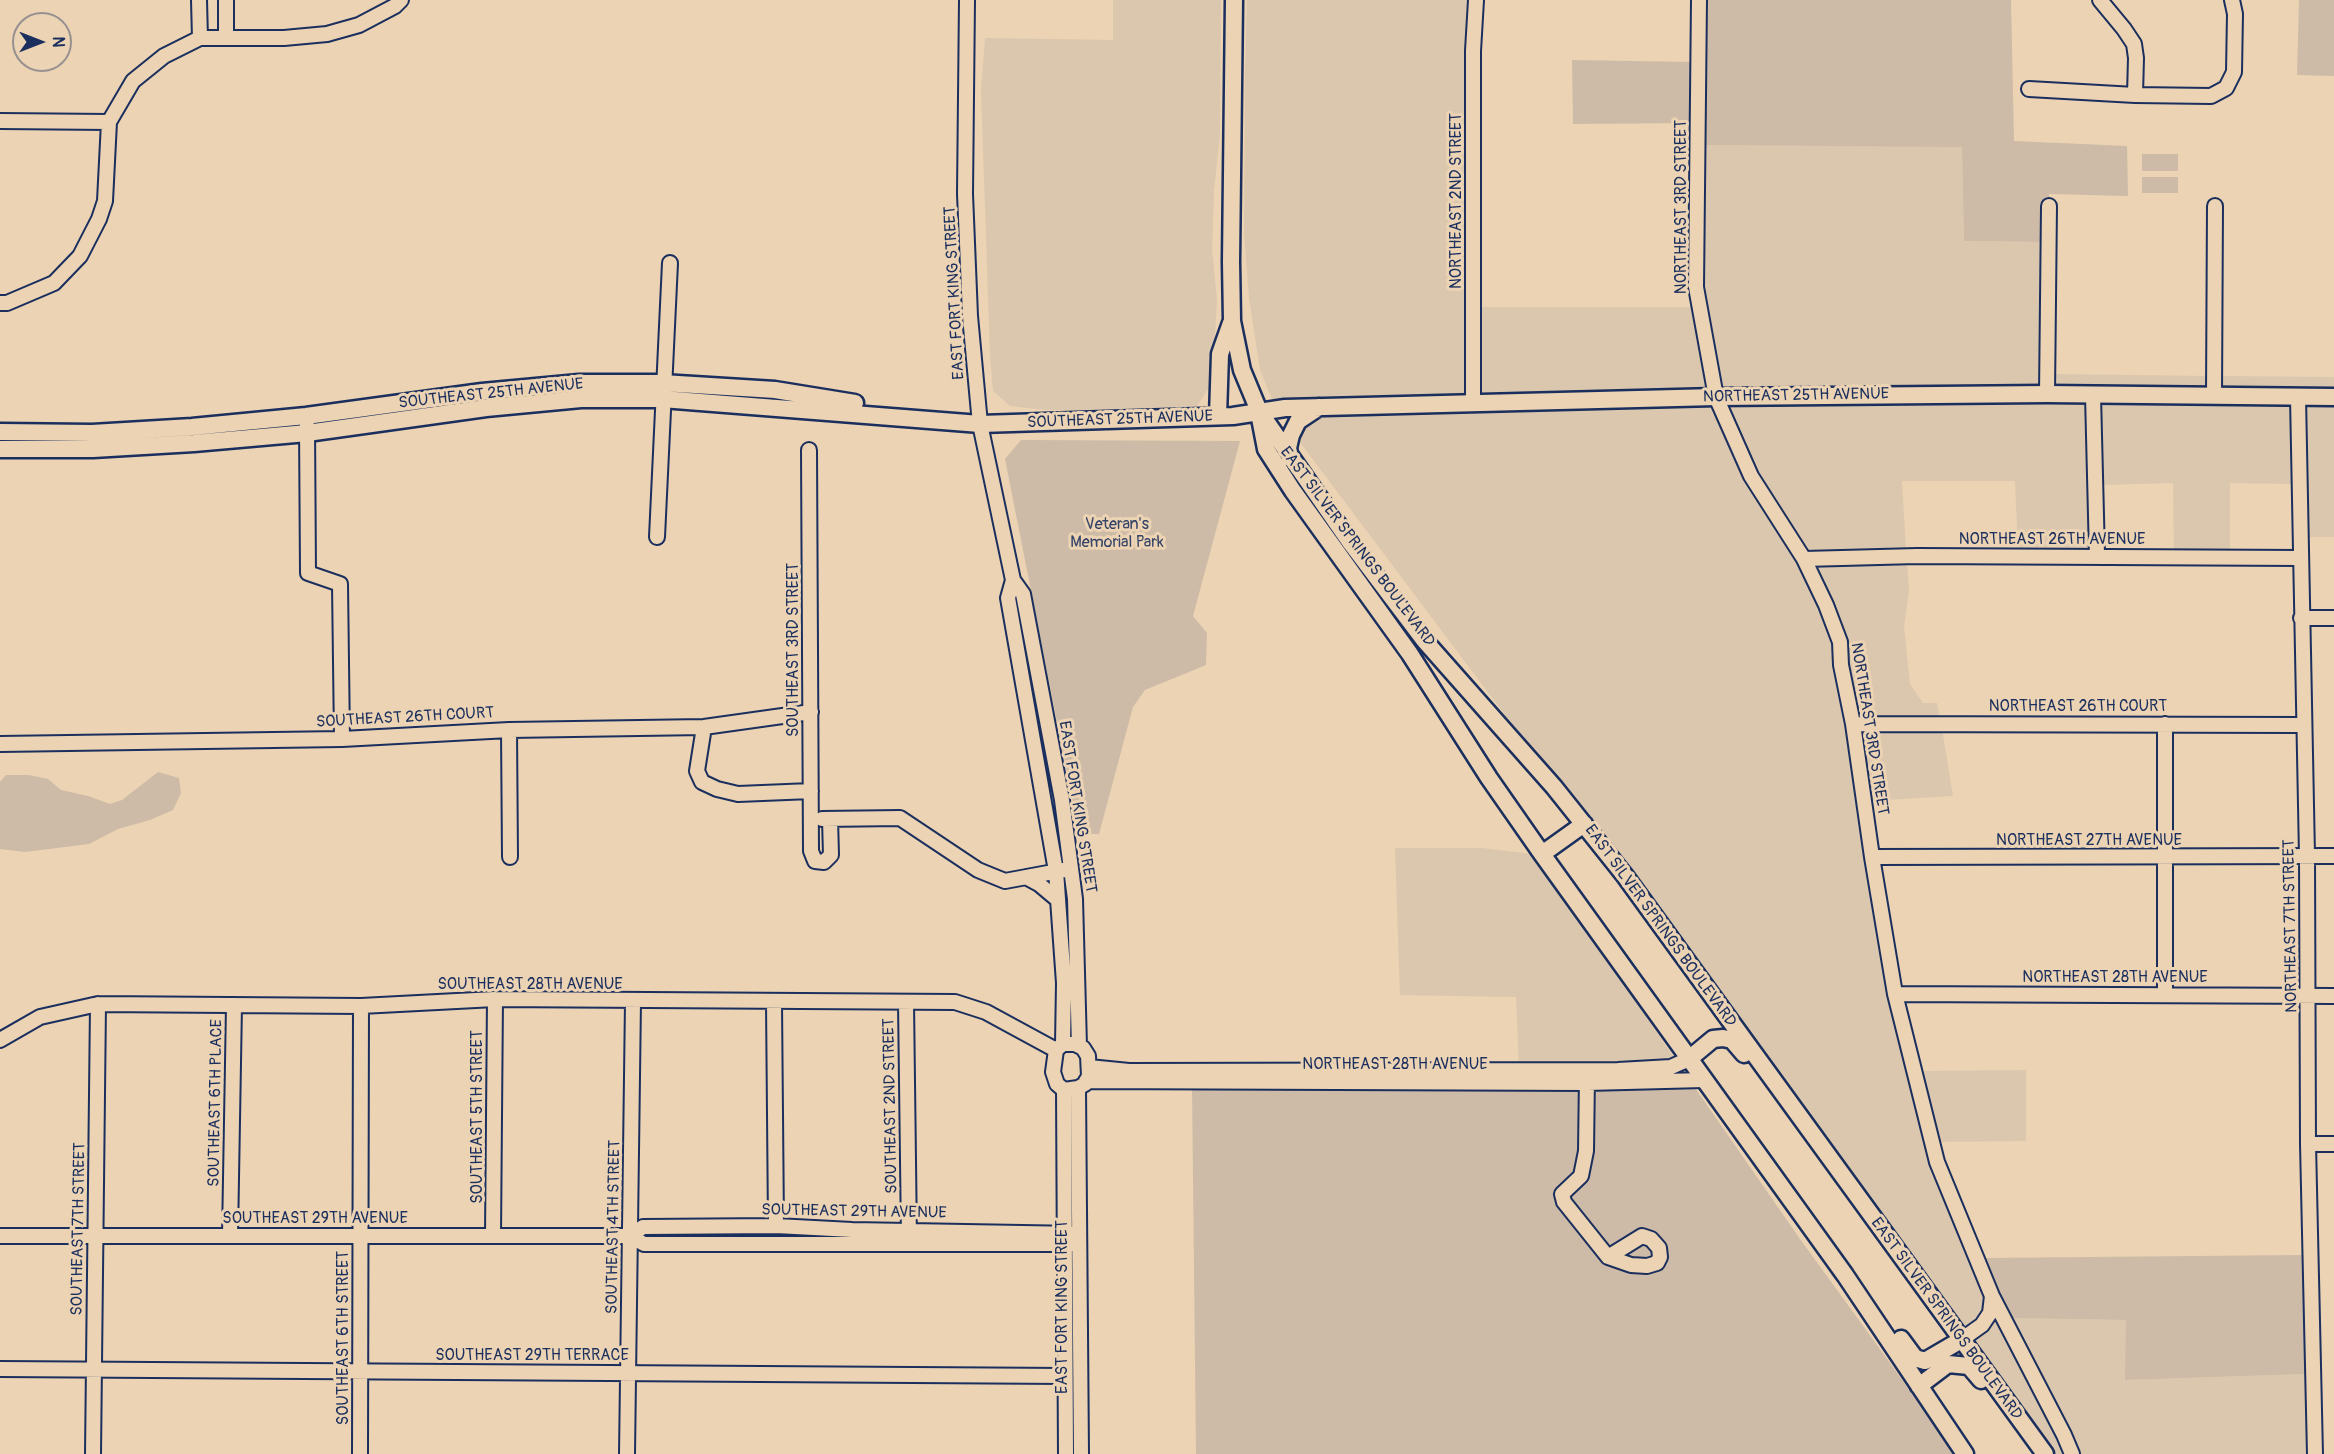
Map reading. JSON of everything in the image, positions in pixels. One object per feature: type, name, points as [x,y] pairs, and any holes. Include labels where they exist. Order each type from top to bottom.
[{"type":"main road","name":"EAST SILVER SPRINGS BOULEVARD","points":[[1234,0],[1230,262],[1232,321],[1242,370],[1259,411],[1290,459],[1424,640],[1524,752],[1584,824],[1696,972],[1818,1144],[2044,1453]]},
{"type":"main road","points":[[1218,416],[1220,354],[1232,321]]},
{"type":"main road","name":"SOUTHEAST 25TH AVENUE","points":[[0,432],[92,433],[192,427],[307,424],[662,391],[980,424],[1218,416],[1259,411]]},
{"type":"main road","name":"NORTHEAST 25TH AVENUE","points":[[1259,411],[1285,408],[1473,402],[1716,397],[2047,394],[2334,397]]},
{"type":"main road","points":[[1290,459],[1288,448],[1298,421],[1320,407]]},
{"type":"main road","name":"EAST SILVER SPRINGS BOULEVARD","points":[[1259,411],[1266,449],[1282,475],[1410,654],[1482,768],[1542,854],[1845,1275],[1965,1454]]},
{"type":"main road","name":"SOUTHEAST 25TH AVENUE","points":[[0,449],[194,443],[307,424]]},
{"type":"main road","points":[[1542,854],[1584,824]]},
{"type":"main road","points":[[1689,1059],[1713,1039],[1732,1040],[1801,1132],[1818,1144]]},
{"type":"main road","points":[[1845,1275],[1863,1282],[1915,1358],[1925,1361],[1961,1341]]},
{"type":"main road","points":[[1919,1386],[1948,1364],[1969,1366],[2023,1439],[2044,1453]]},
{"type":"street","points":[[199,0],[200,38]]},
{"type":"street","points":[[226,0],[226,38]]},
{"type":"street","points":[[0,303],[7,303],[54,283],[80,256],[99,219],[105,201],[108,122],[132,81],[164,56],[200,38],[284,38],[327,34],[359,24],[395,6],[400,0]]},
{"type":"street","name":"EAST FORT KING STREET","points":[[967,0],[965,194],[970,316],[980,424],[1013,580],[1023,594],[1062,800],[1072,869],[1077,928],[1079,1046]]},
{"type":"street","name":"NORTHEAST 2ND STREET","points":[[1473,402],[1473,51],[1476,0]]},
{"type":"street","name":"NORTHEAST 3RD STREET","points":[[1699,0],[1696,288],[1716,397],[1751,476],[1804,559],[1826,605],[1840,642],[1840,665],[1853,724],[1895,994],[1937,1162],[1992,1296],[2072,1454]]},
{"type":"street","points":[[2100,0],[2124,28],[2134,44],[2135,95]]},
{"type":"street","points":[[2029,89],[2135,95],[2211,96],[2226,88],[2234,72],[2235,14],[2232,0]]},
{"type":"street","points":[[0,121],[108,122]]},
{"type":"street","points":[[2047,394],[2049,206]]},
{"type":"street","points":[[2214,396],[2215,206]]},
{"type":"street","points":[[657,537],[662,391],[670,263]]},
{"type":"street","points":[[2093,395],[2097,556]]},
{"type":"street","name":"NORTHEAST 7TH STREET","points":[[2298,397],[2307,856],[2308,1144],[2315,1454]]},
{"type":"street","points":[[307,424],[308,573],[340,584],[342,739]]},
{"type":"street","name":"SOUTHEAST 3RD STREET","points":[[809,450],[811,851],[815,861],[824,862],[831,855],[830,819]]},
{"type":"street","name":"NORTHEAST 26TH AVENUE","points":[[1804,559],[2097,556],[2300,558]]},
{"type":"street","name":"EAST FORT KING STREET","points":[[1013,580],[1008,598],[1056,871],[1064,983],[1060,1047]]},
{"type":"street","points":[[2301,618],[2334,618]]},
{"type":"street","name":"SOUTHEAST 26TH COURT","points":[[0,744],[342,739],[509,730],[704,727],[811,712]]},
{"type":"street","name":"NORTHEAST 26TH COURT","points":[[1853,724],[2303,725]]},
{"type":"street","points":[[2164,724],[2165,994]]},
{"type":"street","points":[[704,727],[697,771],[702,782],[717,789],[738,794],[811,791]]},
{"type":"street","points":[[509,730],[510,857]]},
{"type":"street","points":[[811,819],[900,818],[978,870],[1005,881],[1072,869]]},
{"type":"street","points":[[1026,877],[1039,870],[1048,851],[1051,837]]},
{"type":"street","points":[[2307,856],[2334,856]]},
{"type":"street","name":"NORTHEAST 27TH AVENUE","points":[[1872,857],[2307,856]]},
{"type":"street","points":[[1026,877],[1039,884],[1058,900]]},
{"type":"street","name":"NORTHEAST 28TH AVENUE","points":[[1895,994],[2334,996]]},
{"type":"street","name":"SOUTHEAST 28TH AVENUE","points":[[0,1040],[40,1017],[98,1004],[361,1006],[495,999],[956,1002],[986,1012],[1033,1038],[1060,1047]]},
{"type":"street","name":"SOUTHEAST 5TH STREET","points":[[494,1236],[495,999]]},
{"type":"street","name":"SOUTHEAST 4TH STREET","points":[[627,1454],[633,1001]]},
{"type":"street","points":[[774,1002],[776,1226]]},
{"type":"street","name":"SOUTHEAST 2ND STREET","points":[[906,1002],[909,1238]]},
{"type":"street","name":"SOUTHEAST 7TH STREET","points":[[93,1454],[98,1004]]},
{"type":"street","name":"SOUTHEAST 6TH PLACE","points":[[230,1236],[234,1005]]},
{"type":"street","name":"SOUTHEAST 6TH STREET","points":[[360,1454],[361,1006]]},
{"type":"street","points":[[1033,1038],[1055,1033],[1063,1025]]},
{"type":"street","points":[[1075,1044],[1079,1046],[1088,1056],[1079,1082],[1057,1084],[1053,1072],[1060,1047],[1075,1044]]},
{"type":"street","name":"NORTHEAST 28TH AVENUE","points":[[1587,1077],[1671,1067],[1689,1059]]},
{"type":"street","points":[[1587,1077],[1586,1151],[1581,1176],[1563,1194],[1564,1202],[1608,1257]]},
{"type":"street","name":"NORTHEAST 28TH AVENUE","points":[[1079,1082],[1587,1077],[1704,1080]]},
{"type":"street","name":"EAST FORT KING STREET","points":[[1066,1454],[1064,1238],[1079,1082]]},
{"type":"street","name":"EAST FORT KING STREET","points":[[1079,1082],[1081,1454]]},
{"type":"street","points":[[2308,1144],[2334,1144]]},
{"type":"street","name":"SOUTHEAST 29TH AVENUE","points":[[630,1236],[643,1227],[776,1226],[909,1238]]},
{"type":"street","name":"SOUTHEAST 29TH AVENUE","points":[[0,1236],[630,1236],[644,1244],[909,1238],[1079,1239]]},
{"type":"street","points":[[1961,1341],[1983,1325],[1990,1313],[1992,1296]]},
{"type":"street","name":"SOUTHEAST 29TH TERRACE","points":[[0,1369],[1065,1376]]},
{"type":"shaded area","points":[[1113,0],[1221,0],[1220,134],[1214,191],[1212,248],[1217,301],[1212,383],[1197,406],[1157,411],[1045,410],[1010,406],[993,391],[990,355],[981,90],[985,38],[1113,40]]},
{"type":"shaded area","points":[[1247,0],[1470,0],[1467,398],[1274,404],[1260,370],[1249,298],[1244,233]]},
{"type":"shaded area","points":[[1703,145],[1962,146],[1964,241],[2043,242],[2041,389],[1721,391],[1702,287]]},
{"type":"shaded area","points":[[1479,307],[1693,307],[1709,392],[1479,397]]},
{"type":"shaded area","points":[[2053,374],[2208,376],[2208,391],[2053,389]]},
{"type":"shaded area","points":[[2220,376],[2334,377],[2334,392],[2219,391]]},
{"type":"shaded area","points":[[2087,400],[2091,551],[2018,551],[2015,481],[1902,481],[1906,551],[1807,553],[1756,474],[1724,402]]},
{"type":"shaded area","points":[[2099,400],[2292,402],[2293,484],[2230,483],[2230,552],[2174,552],[2173,483],[2101,485]]},
{"type":"shaded area","points":[[1711,402],[1800,564],[1821,606],[1834,643],[1889,990],[1986,1297],[1984,1312],[1978,1322],[1963,1333],[1544,767],[1296,437],[1303,424],[1322,412]]},
{"type":"shaded area","points":[[2304,402],[2334,402],[2334,537],[2306,537]]},
{"type":"shaded area","points":[[1907,561],[1909,590],[1904,627],[1910,684],[1923,703],[1937,703],[1940,719],[1858,719],[1813,563]]},
{"type":"shaded area","points":[[1860,729],[1942,729],[1953,796],[1870,801]]},
{"type":"shaded area","points":[[1395,848],[1482,848],[1533,854],[1675,1059],[1670,1062],[1618,1065],[1519,1065],[1516,997],[1400,995]]},
{"type":"shaded area","points":[[2026,1070],[2026,1141],[1938,1142],[1920,1071]]},
{"type":"shaded area","points":[[1995,1314],[2065,1454],[2052,1454],[1969,1342]]},
{"type":"shaded area","points":[[2011,1318],[2126,1320],[2126,1380],[2306,1374],[2309,1454],[2078,1454]]},
{"type":"green space","points":[[1705,0],[2011,0],[2014,141],[2127,146],[2128,196],[2049,194],[2049,201],[2043,201],[2043,242],[1964,241],[1962,147],[1703,145]]},
{"type":"green space","points":[[2299,0],[2334,0],[2334,76],[2297,75]]},
{"type":"green space","points":[[1572,60],[1693,62],[1692,123],[1573,124]]},
{"type":"green space","points":[[2142,154],[2178,154],[2178,171],[2142,171]]},
{"type":"green space","points":[[2142,177],[2178,177],[2178,193],[2142,193]]},
{"type":"green space","name":"Veteran's Memorial Park","points":[[1021,440],[1240,441],[1193,616],[1207,633],[1206,665],[1145,690],[1133,707],[1099,834],[1084,834],[1078,828],[1005,459]]},
{"type":"green space","points":[[158,772],[179,778],[181,793],[173,810],[150,820],[118,829],[89,844],[25,852],[0,849],[0,782],[6,775],[29,775],[48,779],[61,790],[110,804],[122,800]]},
{"type":"green space","points":[[1192,1084],[1693,1085],[1800,1239],[1956,1454],[1196,1454]]},
{"type":"green space","points":[[2302,1255],[2306,1374],[2125,1380],[2126,1320],[2011,1318],[1998,1295],[1999,1292],[1997,1292],[1984,1258]]}]
